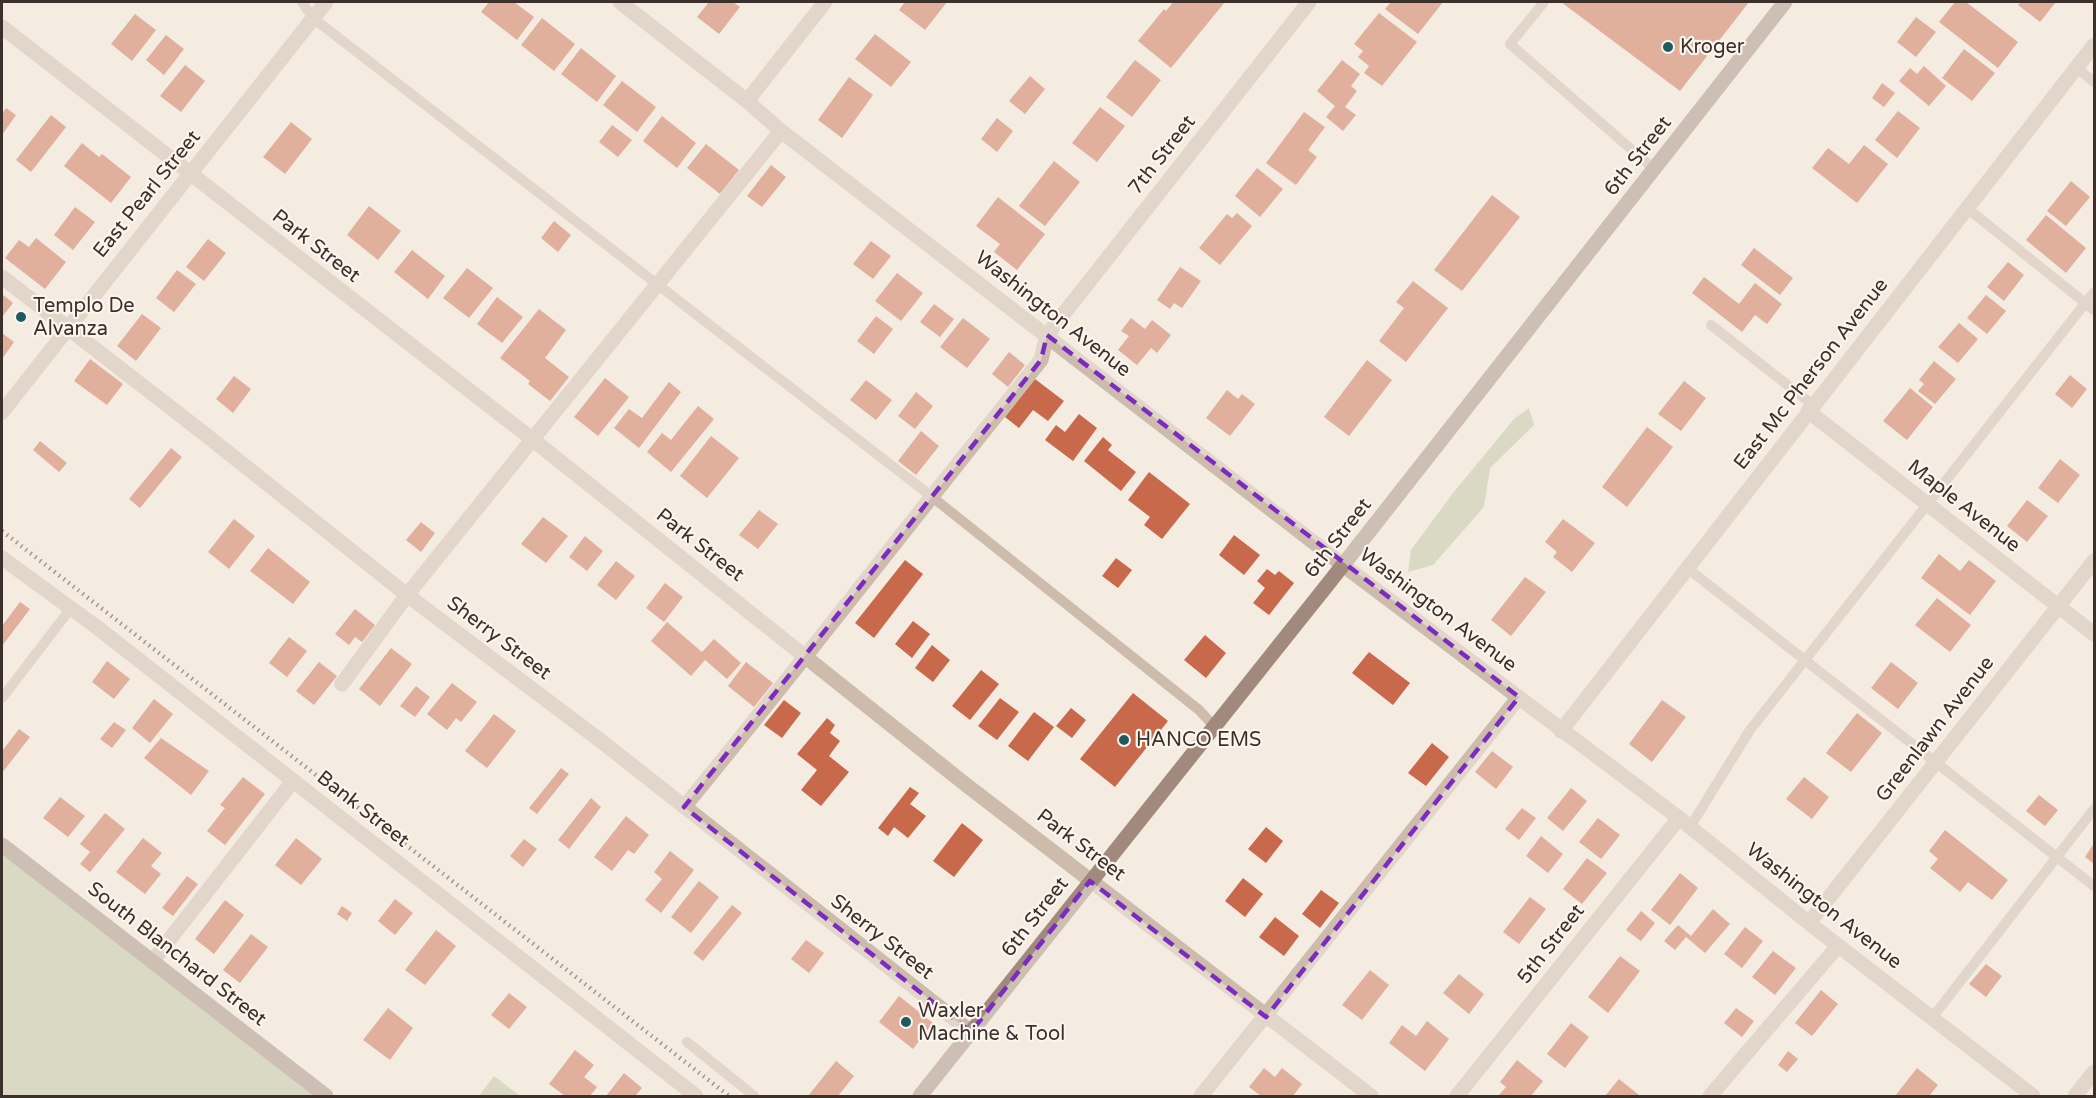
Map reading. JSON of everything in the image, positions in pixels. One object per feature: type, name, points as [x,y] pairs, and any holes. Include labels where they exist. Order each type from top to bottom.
[{"type":"street","name":"East Pearl Street","points":[[2,412],[326,2]]},
{"type":"street","name":"Washington Avenue","points":[[620,2],[747,101],[781,131],[1343,565],[1684,823],[1838,946],[2033,1096]]},
{"type":"street","points":[[747,101],[825,2]]},
{"type":"street","name":"7th Street","points":[[1047,335],[1309,2]]},
{"type":"street","name":"6th Street","points":[[920,1096],[1343,565],[1785,2]]},
{"type":"street","name":"Park Street","points":[[2,27],[532,440],[1090,881],[1115,897],[1266,1017],[1371,1096]]},
{"type":"street","name":"East Mc Pherson Avenue","points":[[1561,730],[2094,45]]},
{"type":"street","points":[[342,684],[407,596],[781,131]]},
{"type":"street","name":"Sherry Street","points":[[2,277],[407,596],[684,807],[971,1032]]},
{"type":"street","points":[[684,807],[808,657],[931,496],[1041,360],[1047,335]]},
{"type":"street","name":"Maple Avenue","points":[[1811,408],[1929,506],[2094,634]]},
{"type":"street","name":"Bank Street","points":[[2,558],[71,608],[696,1096]]},
{"type":"street","name":"Greenlawn Avenue","points":[[1809,923],[2094,561]]},
{"type":"street","points":[[1201,1096],[1519,697]]},
{"type":"street","points":[[152,962],[293,781]]},
{"type":"street","name":"5th Street","points":[[1457,1096],[1684,823]]},
{"type":"street","name":"South Blanchard Street","points":[[2,845],[326,1096]]},
{"type":"street","points":[[1710,1096],[1838,946]]},
{"type":"street","points":[[2075,1096],[2094,1071]]},
{"type":"lane","points":[[302,2],[313,18],[656,286],[931,496],[1199,710],[1214,726]]},
{"type":"lane","points":[[1544,2],[1510,44],[1654,169]]},
{"type":"lane","points":[[2077,68],[2094,82]]},
{"type":"lane","points":[[1967,208],[2090,307]]},
{"type":"lane","points":[[1684,823],[1750,730],[2090,307],[2094,292]]},
{"type":"lane","points":[[1711,325],[1811,408]]},
{"type":"lane","points":[[1687,568],[1807,659],[2094,886]]},
{"type":"lane","points":[[2,698],[71,608]]},
{"type":"lane","points":[[1932,1018],[2094,809]]},
{"type":"lane","points":[[687,1042],[754,1096]]},
{"type":"highlighted area","points":[[1047,335],[1519,697],[1266,1017],[1090,881],[971,1032],[684,807],[1041,360]]},
{"type":"green space","points":[[1529,408],[1534,425],[1490,468],[1484,507],[1433,565],[1408,572],[1411,550],[1453,493],[1514,419]]},
{"type":"green space","points":[[2,846],[326,1096],[2,1096]]},
{"type":"green space","points":[[494,1076],[520,1096],[479,1096]]},
{"type":"building","points":[[489,2],[514,2],[534,17],[517,40],[481,12]]},
{"type":"building","points":[[709,2],[733,2],[740,7],[719,34],[697,17]]},
{"type":"building","points":[[905,2],[947,2],[925,30],[899,10]]},
{"type":"building","points":[[1173,2],[1225,2],[1171,68],[1138,41],[1164,9],[1166,11]]},
{"type":"building","points":[[1391,2],[1443,2],[1418,34],[1385,9]]},
{"type":"building","name":"Kroger","points":[[1561,2],[1749,2],[1680,91]]},
{"type":"building","points":[[1955,2],[1966,2],[2018,42],[1998,68],[1939,22]]},
{"type":"building","points":[[2021,2],[2056,2],[2040,22],[2018,5]]},
{"type":"building","points":[[1379,13],[1417,42],[1382,86],[1364,73],[1369,66],[1358,57],[1363,51],[1354,44]]},
{"type":"building","points":[[135,14],[156,30],[132,61],[111,44]]},
{"type":"building","points":[[1916,17],[1936,32],[1916,57],[1897,42]]},
{"type":"building","points":[[542,18],[575,44],[554,71],[521,45]]},
{"type":"building","points":[[875,34],[911,62],[891,87],[855,59]]},
{"type":"building","points":[[166,35],[184,49],[164,75],[146,60]]},
{"type":"building","points":[[581,48],[616,76],[597,102],[561,74]]},
{"type":"building","points":[[1964,49],[1995,73],[1972,101],[1942,78]]},
{"type":"building","points":[[1135,60],[1161,80],[1132,117],[1106,97]]},
{"type":"building","points":[[1342,60],[1360,74],[1351,86],[1357,91],[1345,107],[1356,115],[1343,131],[1326,117],[1335,106],[1317,91]]},
{"type":"building","points":[[185,65],[205,81],[181,112],[160,96]]},
{"type":"building","points":[[1924,66],[1946,86],[1929,106],[1899,81],[1910,68],[1917,74]]},
{"type":"building","points":[[1030,76],[1045,89],[1025,114],[1009,101]]},
{"type":"building","points":[[849,77],[873,95],[842,138],[818,120]]},
{"type":"building","points":[[622,81],[656,107],[637,132],[603,105]]},
{"type":"building","points":[[1882,83],[1895,93],[1884,107],[1872,98]]},
{"type":"building","points":[[1100,107],[1125,126],[1097,162],[1072,143]]},
{"type":"building","points":[[6,108],[16,115],[2,135],[2,114]]},
{"type":"building","points":[[1898,111],[1920,128],[1897,158],[1875,140]]},
{"type":"building","points":[[1304,112],[1325,127],[1308,150],[1317,157],[1296,185],[1266,163]]},
{"type":"building","points":[[51,115],[66,127],[31,172],[16,160]]},
{"type":"building","points":[[662,116],[696,143],[677,168],[643,141]]},
{"type":"building","points":[[997,118],[1013,131],[997,152],[981,139]]},
{"type":"building","points":[[291,122],[312,139],[285,174],[263,157]]},
{"type":"building","points":[[612,125],[632,140],[618,157],[599,142]]},
{"type":"building","points":[[82,143],[99,157],[102,154],[131,177],[111,203],[64,166]]},
{"type":"building","points":[[706,144],[739,170],[720,194],[687,168]]},
{"type":"building","points":[[1864,145],[1888,164],[1857,203],[1812,168],[1828,148],[1849,164]]},
{"type":"building","points":[[1054,161],[1080,182],[1045,226],[1019,206]]},
{"type":"building","points":[[771,165],[786,177],[762,207],[747,196]]},
{"type":"building","points":[[1257,168],[1283,189],[1260,217],[1235,196]]},
{"type":"building","points":[[2071,181],[2090,197],[2066,226],[2047,211]]},
{"type":"building","points":[[1492,195],[1520,217],[1462,291],[1434,270]]},
{"type":"building","points":[[998,197],[1045,234],[1017,270],[994,252],[1000,244],[976,226]]},
{"type":"building","points":[[369,206],[401,231],[378,260],[347,235]]},
{"type":"building","points":[[75,207],[95,222],[73,250],[54,235]]},
{"type":"building","points":[[1237,213],[1252,226],[1220,265],[1199,248],[1227,214],[1232,218]]},
{"type":"building","points":[[2046,215],[2086,248],[2066,273],[2026,240]]},
{"type":"building","points":[[554,221],[571,235],[558,252],[541,238]]},
{"type":"building","points":[[36,238],[66,262],[45,289],[5,258],[19,240],[29,247]]},
{"type":"building","points":[[208,239],[226,253],[204,281],[186,267]]},
{"type":"building","points":[[871,241],[891,256],[873,279],[853,264]]},
{"type":"building","points":[[1754,248],[1793,278],[1780,295],[1741,265]]},
{"type":"building","points":[[412,250],[445,276],[428,299],[394,272]]},
{"type":"building","points":[[2008,262],[2024,275],[2004,301],[1987,287]]},
{"type":"building","points":[[1180,267],[1201,281],[1182,308],[1174,303],[1170,309],[1157,300]]},
{"type":"building","points":[[467,268],[493,288],[469,318],[443,298]]},
{"type":"building","points":[[177,270],[196,284],[174,312],[156,298]]},
{"type":"building","points":[[897,273],[923,293],[901,321],[875,301]]},
{"type":"building","points":[[1704,277],[1739,304],[1755,283],[1782,304],[1767,324],[1755,315],[1742,332],[1692,293]]},
{"type":"building","points":[[1413,281],[1448,308],[1406,362],[1379,341],[1404,308],[1396,302]]},
{"type":"building","points":[[2,294],[13,303],[2,317]]},
{"type":"building","points":[[1986,295],[2006,311],[1987,334],[1967,318]]},
{"type":"building","points":[[497,297],[523,317],[502,343],[477,324]]},
{"type":"building","points":[[934,304],[954,319],[940,337],[920,322]]},
{"type":"building","points":[[539,309],[566,330],[545,358],[569,377],[550,401],[528,384],[530,381],[500,358]]},
{"type":"building","points":[[142,314],[161,328],[136,361],[117,346]]},
{"type":"building","points":[[876,316],[893,329],[874,354],[857,341]]},
{"type":"building","points":[[963,318],[990,339],[967,368],[940,347]]},
{"type":"building","points":[[1131,318],[1145,329],[1152,320],[1171,335],[1157,353],[1151,348],[1137,365],[1118,350],[1129,336],[1121,331]]},
{"type":"building","points":[[1959,323],[1978,339],[1958,363],[1938,347]]},
{"type":"building","points":[[2,333],[14,342],[2,359]]},
{"type":"building","points":[[1009,352],[1025,365],[1008,387],[992,374]]},
{"type":"building","points":[[90,359],[123,384],[107,405],[74,381]]},
{"type":"building","points":[[1367,360],[1392,380],[1349,436],[1324,417]]},
{"type":"building","points":[[1934,361],[1956,379],[1935,404],[1918,391],[1924,384],[1919,380]]},
{"type":"building","points":[[2070,375],[2087,389],[2072,408],[2055,394]]},
{"type":"building","points":[[234,376],[251,389],[233,413],[216,399]]},
{"type":"building","points":[[605,378],[629,397],[598,436],[574,417]]},
{"type":"building","points":[[1035,379],[1064,401],[1048,421],[1033,410],[1019,428],[1005,417]]},
{"type":"building","points":[[866,380],[892,400],[876,420],[850,400]]},
{"type":"building","points":[[1684,381],[1706,398],[1681,431],[1658,414]]},
{"type":"building","points":[[669,382],[681,392],[639,448],[614,428],[629,409],[642,418]]},
{"type":"building","points":[[1910,388],[1933,407],[1907,440],[1883,421]]},
{"type":"building","points":[[1227,390],[1238,399],[1242,394],[1255,404],[1230,436],[1206,418]]},
{"type":"building","points":[[916,392],[933,406],[915,429],[898,416]]},
{"type":"building","points":[[698,406],[714,419],[671,472],[647,452],[662,433],[671,440]]},
{"type":"building","points":[[1079,414],[1097,428],[1073,461],[1045,440],[1056,425],[1065,432]]},
{"type":"building","points":[[1647,427],[1673,447],[1627,507],[1602,487]]},
{"type":"building","points":[[921,431],[939,446],[916,475],[898,461]]},
{"type":"building","points":[[711,436],[739,458],[707,498],[680,476]]},
{"type":"building","points":[[1103,437],[1112,445],[1108,450],[1136,472],[1121,491],[1084,461]]},
{"type":"building","points":[[40,441],[67,463],[59,472],[33,450]]},
{"type":"building","points":[[171,448],[182,457],[140,508],[129,499]]},
{"type":"building","points":[[2060,459],[2080,475],[2058,503],[2038,488]]},
{"type":"building","points":[[1149,472],[1190,504],[1162,539],[1144,525],[1150,517],[1128,500]]},
{"type":"building","points":[[2027,500],[2048,516],[2027,542],[2007,526]]},
{"type":"building","points":[[759,510],[778,524],[758,549],[739,535]]},
{"type":"building","points":[[543,517],[568,536],[546,563],[521,544]]},
{"type":"building","points":[[234,519],[255,536],[229,569],[208,552]]},
{"type":"building","points":[[1563,519],[1595,543],[1572,572],[1553,557],[1557,552],[1545,542]]},
{"type":"building","points":[[421,522],[435,533],[421,552],[406,540]]},
{"type":"building","points":[[1234,535],[1260,555],[1244,575],[1219,555]]},
{"type":"building","points":[[585,536],[603,551],[587,571],[569,557]]},
{"type":"building","points":[[268,548],[310,582],[293,604],[250,571]]},
{"type":"building","points":[[1939,554],[1960,571],[1969,560],[1996,581],[1970,615],[1921,578]]},
{"type":"building","points":[[1116,558],[1132,570],[1118,588],[1102,576]]},
{"type":"building","points":[[905,560],[923,574],[874,638],[855,623]]},
{"type":"building","points":[[616,561],[635,576],[616,600],[597,585]]},
{"type":"building","points":[[1267,569],[1275,575],[1279,571],[1294,583],[1269,615],[1253,603],[1265,588],[1257,581]]},
{"type":"building","points":[[1525,577],[1546,592],[1511,636],[1491,620]]},
{"type":"building","points":[[665,583],[683,597],[664,622],[646,608]]},
{"type":"building","points":[[1937,598],[1971,625],[1950,652],[1915,625]]},
{"type":"building","points":[[20,602],[30,609],[2,646],[2,626]]},
{"type":"building","points":[[355,609],[375,625],[362,642],[355,637],[349,645],[335,634]]},
{"type":"building","points":[[913,621],[930,634],[912,658],[895,644]]},
{"type":"building","points":[[667,622],[702,652],[714,639],[741,663],[727,679],[705,660],[691,676],[651,641]]},
{"type":"building","points":[[1205,635],[1226,653],[1206,678],[1184,660]]},
{"type":"building","points":[[289,637],[307,651],[287,677],[269,663]]},
{"type":"building","points":[[932,645],[950,660],[933,682],[915,668]]},
{"type":"building","points":[[391,648],[412,664],[380,706],[359,689]]},
{"type":"building","points":[[1369,652],[1410,683],[1393,705],[1352,673]]},
{"type":"building","points":[[107,661],[130,679],[114,699],[92,682]]},
{"type":"building","points":[[319,662],[337,676],[314,705],[296,691]]},
{"type":"building","points":[[746,662],[773,683],[754,707],[728,686]]},
{"type":"building","points":[[1891,662],[1918,683],[1898,709],[1871,688]]},
{"type":"building","points":[[981,670],[999,684],[970,720],[952,706]]},
{"type":"building","points":[[452,683],[477,702],[461,722],[456,718],[447,730],[427,714]]},
{"type":"building","points":[[416,686],[430,697],[415,717],[400,706]]},
{"type":"building","name":"HANCO EMS","points":[[1133,693],[1168,721],[1115,787],[1080,759]]},
{"type":"building","points":[[1000,698],[1019,712],[997,740],[978,726]]},
{"type":"building","points":[[154,699],[173,714],[150,743],[132,728]]},
{"type":"building","points":[[784,700],[801,713],[782,738],[764,725]]},
{"type":"building","points":[[1662,700],[1686,717],[1652,762],[1629,744]]},
{"type":"building","points":[[1071,708],[1086,720],[1072,738],[1056,726]]},
{"type":"building","points":[[1034,712],[1054,727],[1028,761],[1008,746]]},
{"type":"building","points":[[1857,713],[1882,733],[1851,772],[1826,753]]},
{"type":"building","points":[[494,714],[516,731],[487,768],[465,751]]},
{"type":"building","points":[[827,718],[835,725],[830,733],[840,741],[829,756],[849,772],[821,806],[801,790],[817,770],[797,754]]},
{"type":"building","points":[[114,722],[126,730],[112,748],[100,739]]},
{"type":"building","points":[[19,729],[30,737],[2,773],[2,751]]},
{"type":"building","points":[[161,738],[209,771],[191,795],[144,758]]},
{"type":"building","points":[[1432,743],[1449,757],[1426,786],[1408,773]]},
{"type":"building","points":[[1492,751],[1513,767],[1496,789],[1475,772]]},
{"type":"building","points":[[561,768],[569,774],[537,814],[529,808]]},
{"type":"building","points":[[243,777],[265,794],[225,845],[207,831],[225,808],[220,805]]},
{"type":"building","points":[[1804,777],[1829,797],[1812,819],[1786,799]]},
{"type":"building","points":[[910,787],[919,793],[910,804],[926,816],[908,838],[894,827],[888,836],[878,828]]},
{"type":"building","points":[[1571,788],[1587,801],[1563,831],[1547,818]]},
{"type":"building","points":[[2039,795],[2058,810],[2045,826],[2026,811]]},
{"type":"building","points":[[60,797],[85,816],[68,837],[43,818]]},
{"type":"building","points":[[591,798],[601,807],[569,849],[558,840]]},
{"type":"building","points":[[1522,808],[1536,818],[1519,840],[1505,829]]},
{"type":"building","points":[[105,813],[125,829],[90,872],[80,864],[90,852],[80,844]]},
{"type":"building","points":[[626,816],[649,835],[634,854],[628,850],[612,871],[594,857]]},
{"type":"building","points":[[1598,818],[1620,835],[1601,859],[1579,842]]},
{"type":"building","points":[[962,823],[983,840],[954,877],[933,861]]},
{"type":"building","points":[[1266,827],[1283,841],[1266,863],[1248,849]]},
{"type":"building","points":[[1945,830],[2008,880],[1992,900],[1968,882],[1960,892],[1930,868],[1938,859],[1929,851]]},
{"type":"building","points":[[1541,836],[1563,854],[1548,873],[1526,856]]},
{"type":"building","points":[[143,838],[162,853],[151,866],[161,874],[145,894],[116,872]]},
{"type":"building","points":[[296,838],[322,859],[301,885],[275,865]]},
{"type":"building","points":[[524,839],[537,849],[523,867],[510,856]]},
{"type":"building","points":[[2094,843],[2094,864],[2085,857]]},
{"type":"building","points":[[670,851],[694,870],[661,913],[645,900],[662,879],[654,872]]},
{"type":"building","points":[[1587,858],[1607,873],[1582,904],[1563,889]]},
{"type":"building","points":[[1680,873],[1698,888],[1670,925],[1651,910]]},
{"type":"building","points":[[187,876],[198,884],[173,916],[162,908]]},
{"type":"building","points":[[1243,878],[1263,894],[1245,917],[1225,901]]},
{"type":"building","points":[[699,881],[719,897],[691,933],[671,917]]},
{"type":"building","points":[[1321,890],[1339,903],[1320,928],[1302,914]]},
{"type":"building","points":[[1530,897],[1546,909],[1519,944],[1503,932]]},
{"type":"building","points":[[395,899],[413,913],[395,935],[378,921]]},
{"type":"building","points":[[225,900],[244,915],[214,954],[195,939]]},
{"type":"building","points":[[732,905],[742,913],[703,961],[693,953]]},
{"type":"building","points":[[342,906],[352,913],[347,921],[337,914]]},
{"type":"building","points":[[1713,909],[1730,924],[1705,953],[1686,937],[1675,950],[1664,941],[1678,925],[1691,936]]},
{"type":"building","points":[[1641,911],[1655,923],[1641,941],[1626,930]]},
{"type":"building","points":[[1275,917],[1299,936],[1284,956],[1259,937]]},
{"type":"building","points":[[1745,927],[1763,941],[1742,968],[1724,954]]},
{"type":"building","points":[[436,930],[456,946],[425,985],[405,970]]},
{"type":"building","points":[[251,934],[268,947],[240,983],[223,970]]},
{"type":"building","points":[[806,940],[824,953],[809,973],[791,959]]},
{"type":"building","points":[[1773,951],[1796,968],[1775,995],[1752,977]]},
{"type":"building","points":[[1620,956],[1640,971],[1608,1013],[1588,997]]},
{"type":"building","points":[[1986,964],[2002,976],[1986,997],[1969,984]]},
{"type":"building","points":[[1370,970],[1389,985],[1362,1020],[1342,1005]]},
{"type":"building","points":[[1459,974],[1484,994],[1469,1014],[1443,993]]},
{"type":"building","points":[[1821,990],[1838,1004],[1812,1036],[1795,1023]]},
{"type":"building","points":[[509,993],[527,1007],[509,1029],[491,1015]]},
{"type":"building","name":"Waxler Machine & Tool","points":[[899,996],[933,1023],[913,1049],[879,1022]]},
{"type":"building","points":[[388,1008],[413,1028],[390,1060],[363,1040]]},
{"type":"building","points":[[1736,1008],[1754,1021],[1742,1037],[1724,1023]]},
{"type":"building","points":[[1427,1021],[1449,1039],[1425,1071],[1389,1043],[1402,1025],[1416,1036]]},
{"type":"building","points":[[1571,1023],[1589,1037],[1565,1068],[1547,1054]]},
{"type":"building","points":[[575,1050],[594,1065],[584,1077],[597,1087],[590,1096],[565,1096],[549,1084]]},
{"type":"building","points":[[1788,1051],[1798,1059],[1787,1072],[1778,1065]]},
{"type":"building","points":[[1517,1060],[1543,1081],[1531,1096],[1498,1096],[1506,1087],[1500,1082]]},
{"type":"building","points":[[836,1061],[854,1076],[838,1096],[808,1096]]},
{"type":"building","points":[[1264,1068],[1275,1077],[1282,1068],[1302,1084],[1293,1096],[1261,1096],[1249,1087]]},
{"type":"building","points":[[1917,1068],[1938,1085],[1929,1096],[1895,1096]]},
{"type":"building","points":[[624,1073],[642,1088],[635,1096],[606,1096]]},
{"type":"building","points":[[1619,1079],[1639,1095],[1605,1096]]},
{"type":"railway","points":[[2,531],[729,1096]]},
{"type":"place","name":"Kroger","points":[[1668,47]]},
{"type":"place","name":"Templo De Alvanza","points":[[21,317]]},
{"type":"place","name":"HANCO EMS","points":[[1124,740]]},
{"type":"place","name":"Waxler Machine & Tool","points":[[906,1022]]}]
